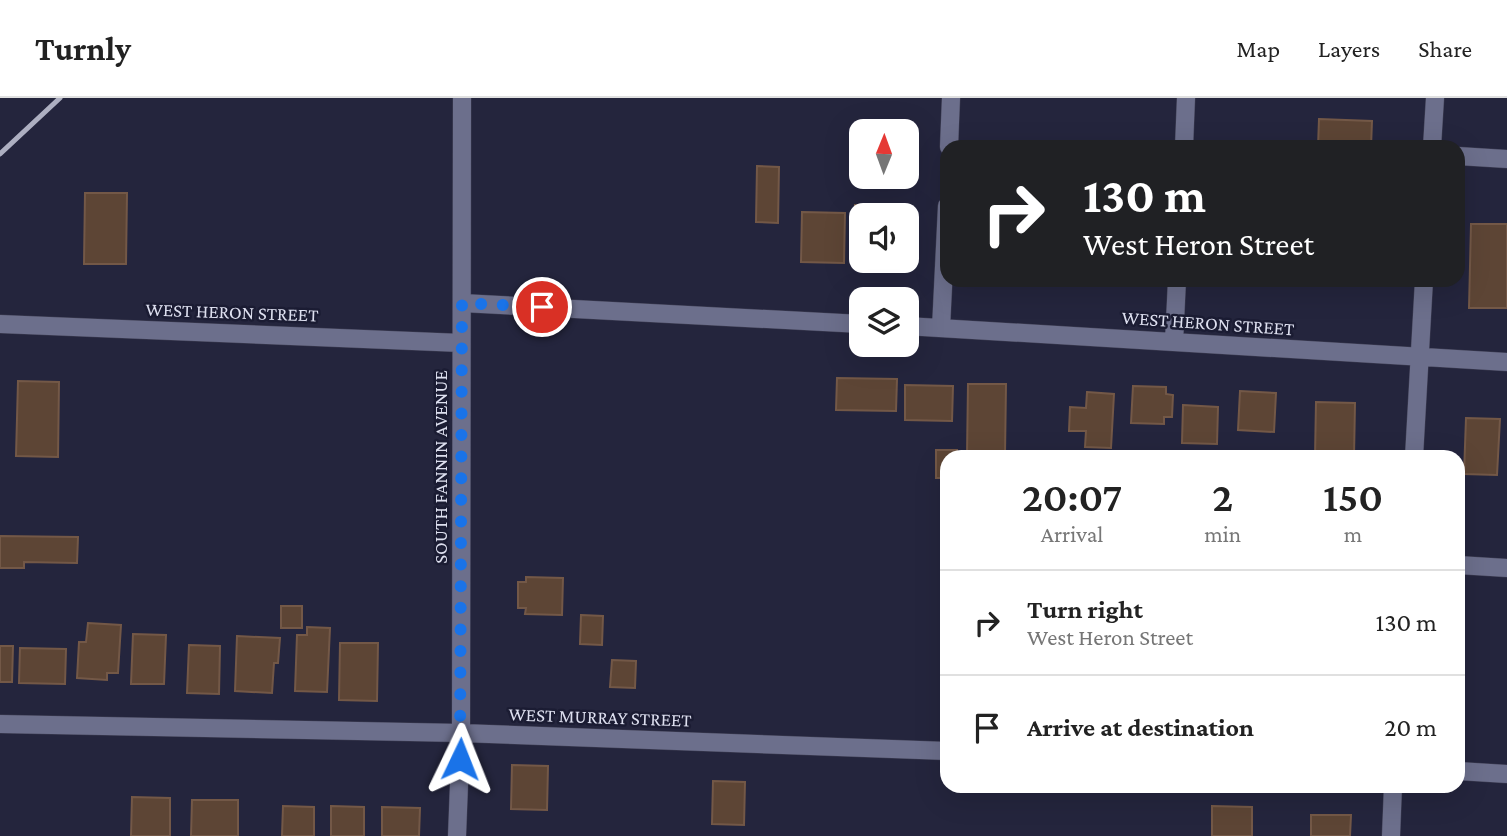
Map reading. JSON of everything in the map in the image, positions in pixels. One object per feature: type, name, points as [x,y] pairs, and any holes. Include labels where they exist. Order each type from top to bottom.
[{"type":"street","name":"SOUTH FANNIN AVENUE","points":[[457,836],[461,733],[462,98]]},
{"type":"street","points":[[949,140],[951,98]]},
{"type":"street","points":[[1184,140],[1186,98]]},
{"type":"street","points":[[1432,140],[1435,98]]},
{"type":"street","points":[[1465,156],[1507,159]]},
{"type":"street","points":[[941,328],[943,287]]},
{"type":"street","points":[[1174,342],[1177,287]]},
{"type":"street","points":[[1413,450],[1424,287]]},
{"type":"street","points":[[462,303],[849,323]]},
{"type":"street","name":"WEST HERON STREET","points":[[0,324],[461,343]]},
{"type":"street","name":"WEST HERON STREET","points":[[919,327],[1507,362]]},
{"type":"street","points":[[1465,565],[1507,568]]},
{"type":"street","name":"WEST MURRAY STREET","points":[[0,724],[461,733],[940,751]]},
{"type":"street","points":[[1465,771],[1507,774]]},
{"type":"street","points":[[1391,836],[1393,793]]},
{"type":"building","points":[[1319,119],[1372,121],[1371,140],[1318,140]]},
{"type":"building","points":[[757,166],[779,167],[778,223],[756,222]]},
{"type":"building","points":[[85,193],[127,193],[126,264],[84,264]]},
{"type":"building","points":[[802,212],[845,213],[844,263],[801,262]]},
{"type":"building","points":[[1471,224],[1507,224],[1507,308],[1469,308]]},
{"type":"building","points":[[837,378],[897,379],[896,411],[836,410]]},
{"type":"building","points":[[18,381],[59,382],[58,457],[16,456]]},
{"type":"building","points":[[968,384],[1006,384],[1005,450],[967,450]]},
{"type":"building","points":[[905,385],[953,386],[952,421],[905,420]]},
{"type":"building","points":[[1133,386],[1166,387],[1166,394],[1173,395],[1172,417],[1164,417],[1164,424],[1131,423]]},
{"type":"building","points":[[1240,391],[1276,393],[1274,432],[1238,430]]},
{"type":"building","points":[[1087,392],[1114,394],[1111,448],[1085,447],[1086,431],[1069,431],[1070,407],[1086,408]]},
{"type":"building","points":[[1316,402],[1355,403],[1354,450],[1315,450]]},
{"type":"building","points":[[1183,405],[1218,407],[1217,444],[1182,443]]},
{"type":"building","points":[[1466,418],[1500,419],[1497,475],[1465,474]]},
{"type":"building","points":[[936,450],[940,450],[940,478],[936,478]]},
{"type":"building","points":[[0,536],[78,537],[77,563],[24,562],[24,568],[0,568]]},
{"type":"building","points":[[526,577],[563,578],[562,615],[525,614],[526,608],[518,608],[518,582],[526,582]]},
{"type":"building","points":[[281,606],[302,606],[302,628],[281,628]]},
{"type":"building","points":[[581,615],[603,616],[602,645],[580,644]]},
{"type":"building","points":[[88,623],[121,625],[118,673],[107,673],[107,680],[77,678],[79,642],[86,642]]},
{"type":"building","points":[[307,627],[330,628],[327,692],[295,691],[297,635],[307,635]]},
{"type":"building","points":[[133,634],[166,635],[164,684],[131,684]]},
{"type":"building","points":[[237,636],[280,638],[278,663],[274,663],[272,693],[235,691]]},
{"type":"building","points":[[340,643],[378,643],[377,701],[339,700]]},
{"type":"building","points":[[189,645],[220,646],[219,694],[187,693]]},
{"type":"building","points":[[0,646],[13,646],[12,682],[0,682]]},
{"type":"building","points":[[20,648],[66,649],[65,684],[19,683]]},
{"type":"building","points":[[612,660],[636,661],[635,688],[610,687]]},
{"type":"building","points":[[512,765],[548,766],[547,810],[511,809]]},
{"type":"building","points":[[713,781],[745,782],[744,825],[712,824]]},
{"type":"building","points":[[132,797],[170,798],[170,836],[131,836]]},
{"type":"building","points":[[192,800],[238,800],[238,836],[191,836]]},
{"type":"building","points":[[283,806],[314,807],[314,836],[282,836]]},
{"type":"building","points":[[331,806],[364,807],[364,836],[331,836]]},
{"type":"building","points":[[1212,806],[1252,807],[1252,836],[1212,836]]},
{"type":"building","points":[[382,807],[420,808],[419,836],[382,836]]},
{"type":"building","points":[[1311,815],[1351,815],[1350,836],[1311,836]]},
{"type":"railway","points":[[0,154],[60,98]]},
{"type":"route","points":[[460,759],[462,303],[542,307]]}]
